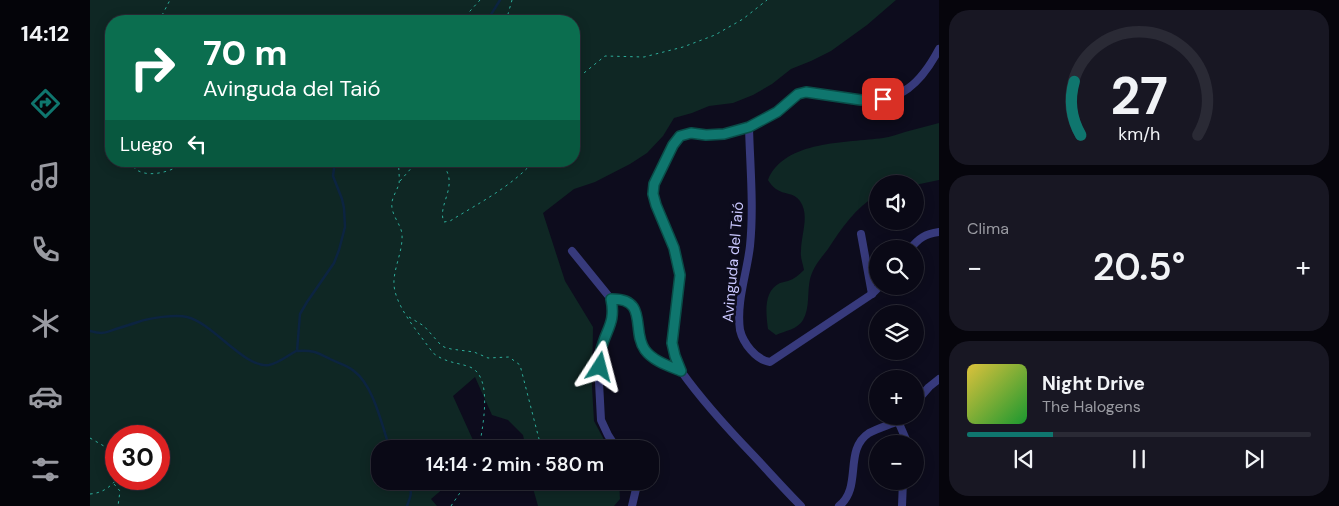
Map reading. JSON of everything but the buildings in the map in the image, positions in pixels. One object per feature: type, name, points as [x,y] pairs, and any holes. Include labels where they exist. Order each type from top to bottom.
[{"type":"street","points":[[801,506],[714,414],[681,371],[672,343],[680,275],[674,248],[656,205],[653,194],[654,184],[673,145],[680,136],[691,133],[706,135],[724,134],[749,127],[777,112],[798,94],[806,92],[861,100],[883,99],[901,94],[918,80],[930,65],[939,49]]},
{"type":"street","name":"Avinguda del Taió","points":[[749,127],[752,210],[750,247],[740,304],[740,322],[742,337],[749,347],[763,361],[770,362],[870,295]]},
{"type":"street","points":[[917,240],[926,235],[939,232]]},
{"type":"street","points":[[861,234],[869,278]]},
{"type":"street","points":[[572,251],[611,299],[612,319],[601,352],[599,382],[601,420],[611,440]]},
{"type":"street","points":[[611,299],[629,302],[637,315],[643,348],[650,356],[681,371]]},
{"type":"street","points":[[924,393],[939,379]]},
{"type":"street","points":[[839,506],[847,498],[851,488],[855,452],[861,441],[870,433],[888,425]]},
{"type":"street","points":[[632,506],[636,490]]},
{"type":"street","points":[[902,506],[903,490]]},
{"type":"path","points":[[162,15],[170,0]]},
{"type":"path","points":[[466,15],[480,0]]},
{"type":"path","points":[[508,15],[512,0]]},
{"type":"path","points":[[580,76],[605,56],[644,57],[715,36],[743,19],[766,0]]},
{"type":"path","points":[[133,167],[141,172],[158,173],[177,167]]},
{"type":"path","points":[[398,167],[399,182],[392,202],[394,218],[402,231],[402,242],[395,266],[395,293],[400,306],[433,353],[440,358],[471,368],[479,374],[484,389],[485,416],[481,440]]},
{"type":"path","points":[[399,182],[412,167]]},
{"type":"path","points":[[444,167],[449,177],[442,217],[444,222],[505,186],[529,167]]},
{"type":"path","points":[[407,316],[424,326],[444,347],[474,352],[488,358],[509,356],[520,365],[541,440]]},
{"type":"path","points":[[90,438],[105,447]]},
{"type":"path","points":[[90,494],[105,490]]},
{"type":"path","points":[[118,506],[119,490]]},
{"type":"path","points":[[451,506],[462,490]]},
{"type":"green space","points":[[90,0],[896,0],[867,25],[831,51],[791,69],[772,84],[753,95],[733,103],[709,106],[674,118],[663,136],[647,153],[595,182],[574,189],[543,213],[565,281],[593,327],[592,387],[594,421],[604,440],[524,440],[523,435],[508,420],[492,415],[475,377],[453,396],[473,440],[371,440],[371,490],[442,490],[431,499],[437,506],[90,506]]},
{"type":"green space","points":[[939,123],[939,180],[924,183],[924,175],[869,175],[869,200],[849,219],[820,259],[811,275],[807,310],[803,320],[795,328],[776,335],[768,329],[768,297],[771,291],[780,283],[792,279],[804,270],[801,258],[801,245],[805,219],[803,207],[798,198],[776,189],[768,180],[776,167],[788,157],[802,150],[835,143],[886,138]]},
{"type":"green space","points":[[534,490],[620,490],[620,499],[614,506],[538,506]]},
{"type":"waterway","points":[[491,15],[500,0]]},
{"type":"waterway","points":[[334,167],[333,176],[342,199],[345,227],[334,263],[300,314],[297,351],[318,353],[354,371],[367,386],[372,396],[387,440]]},
{"type":"waterway","points":[[90,331],[99,333],[149,319],[182,316],[197,321],[239,353],[260,364],[273,364],[296,351]]},
{"type":"waterway","points":[[407,506],[410,499],[410,490]]},
{"type":"route","points":[[600,367],[601,352],[612,319],[611,299],[620,299],[629,302],[637,315],[643,348],[650,356],[681,371],[672,343],[680,275],[674,248],[653,194],[654,184],[673,145],[680,136],[691,133],[706,135],[724,134],[749,127],[777,112],[798,94],[806,92],[861,100],[883,99]]}]
